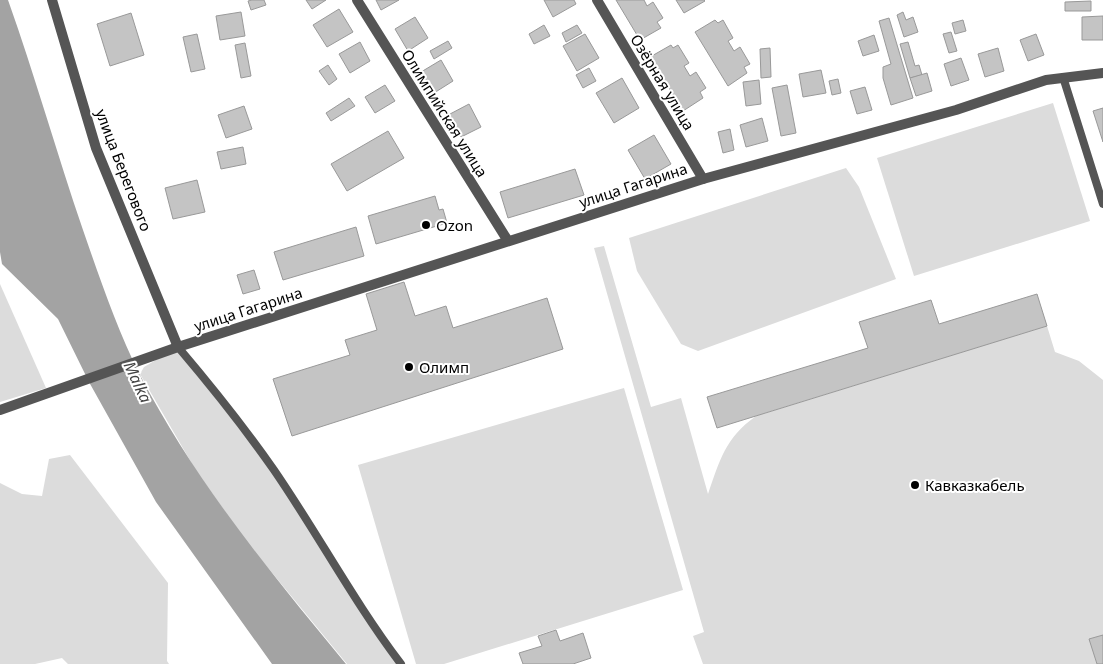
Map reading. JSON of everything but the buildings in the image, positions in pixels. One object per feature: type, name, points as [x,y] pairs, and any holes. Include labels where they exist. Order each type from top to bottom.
[{"type":"street","name":"улица Берегового","points":[[52,0],[96,148],[178,347]]},
{"type":"street","name":"Олимпийская улица","points":[[357,0],[508,241]]},
{"type":"street","name":"Озёрная улица","points":[[597,0],[703,179]]},
{"type":"street","name":"улица Гагарина","points":[[0,410],[178,347],[703,179],[956,110],[1046,80],[1103,73]]},
{"type":"lane","points":[[1063,77],[1103,204]]},
{"type":"lane","points":[[178,347],[229,408],[274,471],[375,630],[401,664]]},
{"type":"shaded area","points":[[1053,103],[1090,221],[914,276],[877,158]]},
{"type":"shaded area","points":[[846,168],[859,187],[896,279],[698,351],[681,344],[637,271],[629,238]]},
{"type":"shaded area","points":[[604,246],[651,407],[681,398],[708,494],[720,460],[730,441],[756,416],[1047,326],[1055,352],[1079,361],[1103,380],[1103,635],[1090,639],[1097,664],[703,664],[693,636],[704,632],[594,248]]},
{"type":"shaded area","points":[[0,284],[46,388],[0,402]]},
{"type":"shaded area","points":[[178,347],[229,408],[401,664],[347,664],[246,541],[195,469],[140,374],[144,367]]},
{"type":"shaded area","points":[[624,388],[683,590],[444,664],[416,664],[358,465]]},
{"type":"shaded area","points":[[70,455],[168,583],[167,661],[169,664],[68,664],[62,658],[35,664],[0,664],[0,483],[22,494],[42,496],[49,459]]},
{"type":"water","name":"Malka","points":[[0,0],[8,0],[96,267],[116,322],[140,375],[209,489],[289,595],[346,664],[272,664],[156,502],[89,382],[58,319],[2,264],[0,252]]},
{"type":"place","name":"Ozon","points":[[426,225]]},
{"type":"place","name":"Олимп","points":[[409,367]]},
{"type":"place","name":"Кавказкабель","points":[[915,485]]}]
